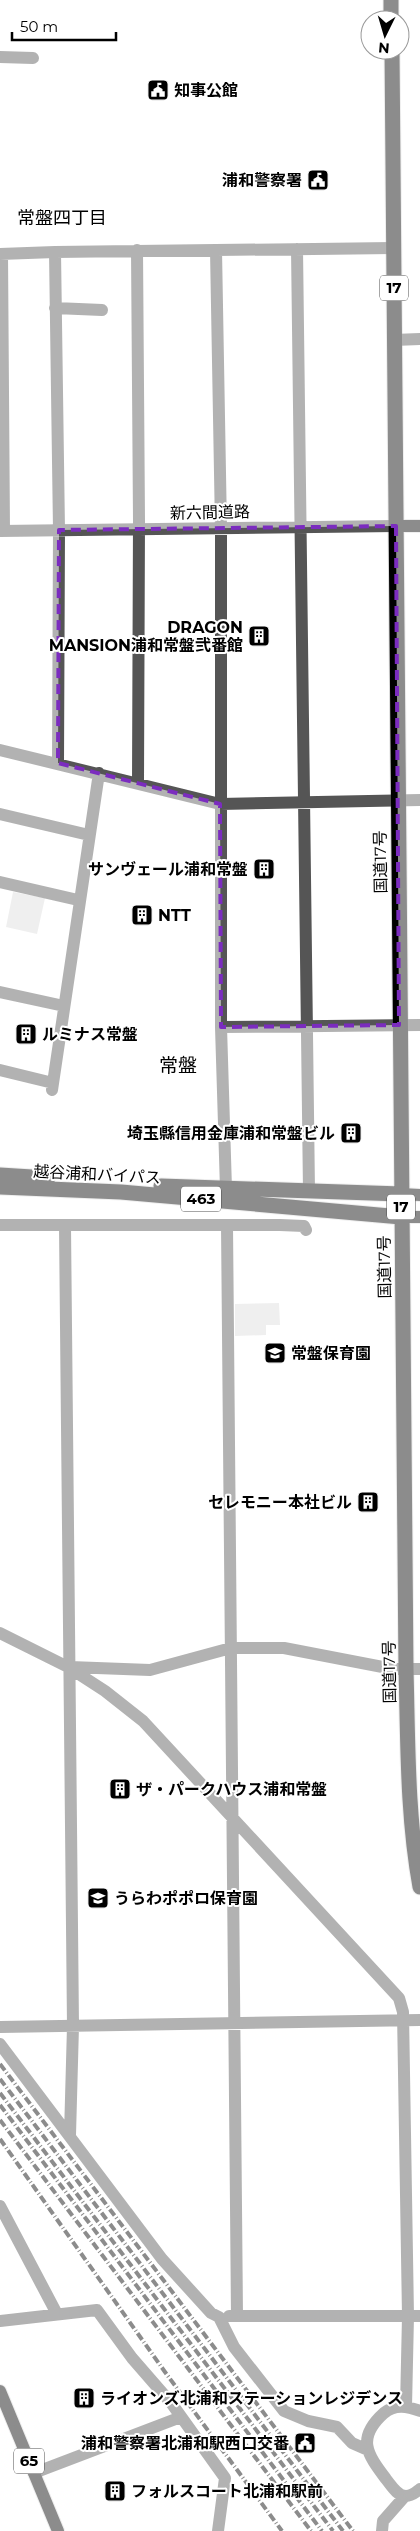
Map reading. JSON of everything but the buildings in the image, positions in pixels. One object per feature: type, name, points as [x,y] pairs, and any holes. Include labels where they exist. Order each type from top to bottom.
[{"type":"highway","name":"17","points":[[392,60],[396,526]]},
{"type":"highway","name":"国道17号","points":[[396,526],[401,1217],[416,1836],[420,1887]]},
{"type":"highway","name":"越谷浦和バイパス","points":[[0,1175],[226,1189],[401,1194]]},
{"type":"highway","name":"越谷浦和バイパス","points":[[0,1187],[122,1192],[401,1217]]},
{"type":"main road","name":"新六間道路","points":[[396,526],[420,526]]},
{"type":"main road","points":[[401,1194],[420,1195]]},
{"type":"main road","points":[[401,1217],[420,1217]]},
{"type":"main road","name":"65","points":[[0,2391],[58,2531]]},
{"type":"street","points":[[0,57],[33,58]]},
{"type":"street","points":[[2,530],[1,254],[137,250],[393,248]]},
{"type":"street","points":[[297,249],[309,1191]]},
{"type":"street","points":[[137,250],[138,783]]},
{"type":"street","points":[[216,250],[221,528],[220,804],[222,1027],[226,1189]]},
{"type":"street","points":[[55,252],[59,530],[58,763]]},
{"type":"street","points":[[55,308],[102,310]]},
{"type":"street","points":[[394,340],[420,339]]},
{"type":"street","name":"新六間道路","points":[[2,530],[396,526]]},
{"type":"street","points":[[0,750],[220,804],[420,800]]},
{"type":"street","points":[[0,1070],[52,1086],[78,900],[99,774]]},
{"type":"street","points":[[0,814],[89,835]]},
{"type":"street","points":[[0,882],[78,900]]},
{"type":"street","points":[[0,992],[64,1006]]},
{"type":"street","points":[[222,1027],[420,1025]]},
{"type":"street","points":[[0,1225],[304,1226],[306,1230]]},
{"type":"street","points":[[227,1225],[237,2316]]},
{"type":"street","points":[[65,1226],[73,2026],[70,2135]]},
{"type":"street","points":[[0,1633],[68,1667],[106,1691],[144,1721],[386,1982],[402,2004],[414,2316],[406,2407]]},
{"type":"street","points":[[68,1667],[150,1670],[231,1648],[284,1648],[413,1669]]},
{"type":"street","points":[[0,2027],[420,2020]]},
{"type":"street","points":[[0,2044],[162,2259],[210,2313],[219,2317],[414,2316]]},
{"type":"street","points":[[0,2206],[57,2314]]},
{"type":"street","points":[[0,2321],[97,2310],[132,2358],[143,2368],[182,2417],[225,2478],[218,2531]]},
{"type":"street","points":[[219,2317],[234,2347],[284,2411],[293,2417],[337,2427],[352,2443],[368,2450]]},
{"type":"street","points":[[405,2496],[397,2492],[369,2456],[367,2439],[374,2422],[389,2409],[406,2407],[420,2412]]},
{"type":"street","points":[[34,2473],[182,2417]]},
{"type":"street","points":[[382,2531],[383,2521],[405,2496],[413,2494],[420,2489]]},
{"type":"highlighted area","points":[[396,526],[399,1025],[221,1027],[220,804],[58,763],[59,530]]},
{"type":"shaded area","points":[[13,892],[45,898],[37,934],[6,927]]},
{"type":"shaded area","points":[[279,1303],[280,1325],[266,1325],[266,1335],[235,1336],[235,1304]]},
{"type":"railway","points":[[0,2064],[353,2531]]},
{"type":"railway","points":[[0,2079],[343,2531]]},
{"type":"railway","points":[[0,2093],[333,2531]]},
{"type":"railway","points":[[0,2105],[322,2531]]},
{"type":"railway","points":[[0,2120],[311,2531]]},
{"type":"railway","points":[[0,2139],[165,2372],[282,2531]]},
{"type":"place","name":"知事公館","points":[[158,90]]},
{"type":"place","name":"浦和警察署","points":[[318,180]]},
{"type":"place","name":"DRAGON MANSION浦和常盤弐番館","points":[[259,636]]},
{"type":"place","name":"サンヴェール浦和常盤","points":[[264,869]]},
{"type":"place","name":"NTT","points":[[142,915]]},
{"type":"place","name":"ルミナス常盤","points":[[26,1034]]},
{"type":"place","name":"埼玉縣信用金庫浦和常盤ビル","points":[[351,1133]]},
{"type":"place","name":"常盤保育園","points":[[275,1353]]},
{"type":"place","name":"セレモニー本社ビル","points":[[368,1502]]},
{"type":"place","name":"ザ・パークハウス浦和常盤","points":[[120,1789]]},
{"type":"place","name":"うらわポポロ保育園","points":[[98,1898]]},
{"type":"place","name":"ライオンズ北浦和ステーションレジデンス","points":[[84,2398]]},
{"type":"place","name":"浦和警察署北浦和駅西口交番","points":[[305,2443]]},
{"type":"place","name":"フォルスコート北浦和駅前","points":[[115,2491]]},
{"type":"district","name":"常盤四丁目","points":[[62,218]]},
{"type":"district","name":"常盤","points":[[178,1065]]}]
